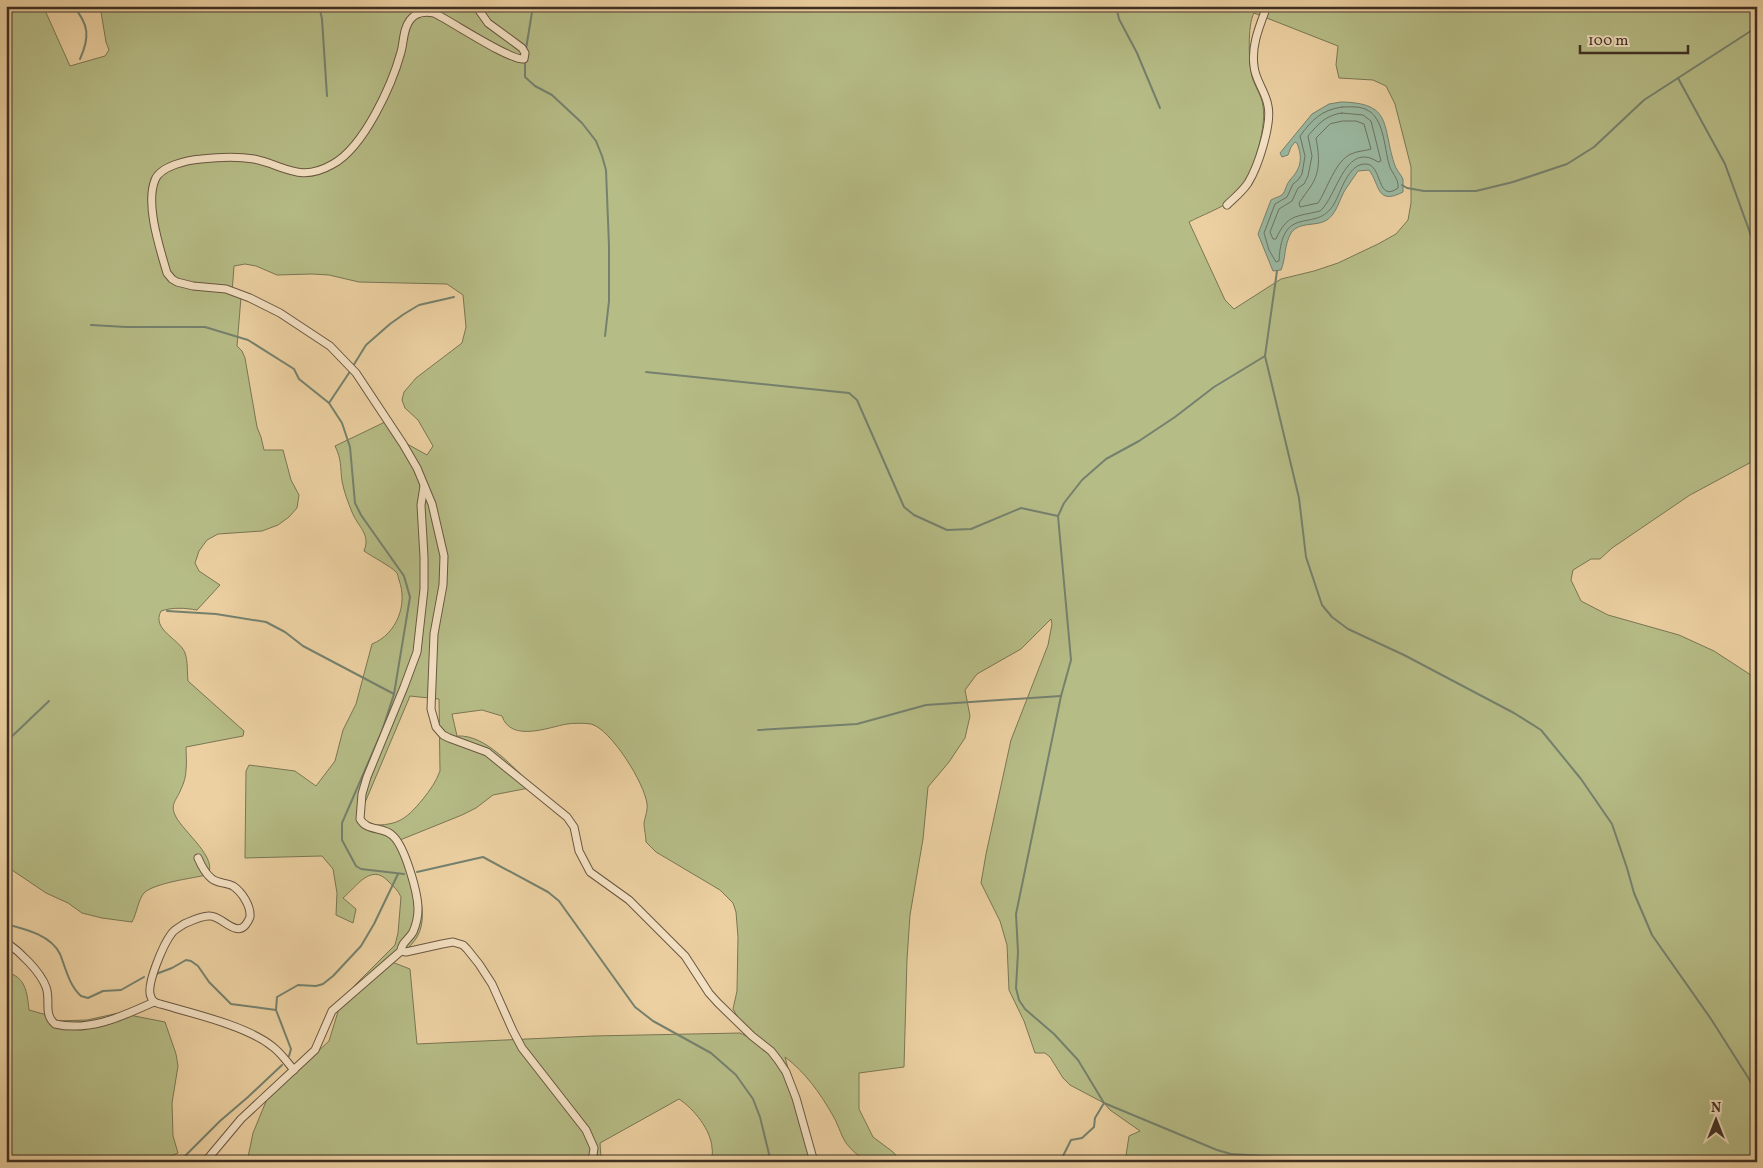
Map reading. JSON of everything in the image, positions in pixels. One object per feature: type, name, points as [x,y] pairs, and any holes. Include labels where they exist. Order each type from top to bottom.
[{"type":"street","points":[[476,6],[488,23],[522,48],[525,53],[524,59],[503,52],[434,13],[421,12],[414,15],[406,25],[401,51],[392,80],[370,122],[345,156],[334,164],[309,174],[297,173],[254,159],[215,157],[187,160],[173,165],[157,176],[154,180],[152,198],[159,242],[167,273],[172,279],[185,284],[238,292],[280,313],[330,346],[356,372],[417,468],[440,534],[444,556],[443,585],[434,634],[431,690],[431,709],[436,727],[448,738],[487,752],[567,816],[574,827],[579,851],[590,872],[629,900],[685,956],[718,1003],[752,1036],[771,1051],[778,1060],[786,1072],[796,1098],[814,1162]]},
{"type":"street","points":[[1227,206],[1249,181],[1268,129],[1269,107],[1257,78],[1253,55],[1255,42],[1267,6]]},
{"type":"street","points":[[205,1162],[241,1120],[315,1050],[332,1011],[401,951],[404,943],[413,932],[418,907],[406,858],[393,835],[384,830],[366,827],[360,819],[359,813],[367,777],[417,652],[424,589],[421,505],[424,484]]},
{"type":"street","points":[[154,1002],[149,992],[151,978],[172,933],[184,924],[207,916],[213,916],[230,927],[243,927],[250,916],[247,904],[238,891],[233,886],[213,880],[203,868],[198,858]]},
{"type":"street","points":[[6,942],[23,956],[42,980],[48,993],[48,1013],[55,1024],[76,1026],[98,1024],[154,1002],[204,1017],[255,1036],[274,1048],[294,1070]]},
{"type":"street","points":[[401,951],[406,952],[453,942],[463,945],[480,964],[492,984],[522,1048],[586,1130],[594,1148],[592,1162]]},
{"type":"green space","points":[[6,6],[43,6],[70,66],[105,56],[109,50],[100,6],[1757,6],[1757,459],[1690,495],[1612,548],[1600,559],[1591,559],[1573,570],[1571,580],[1581,601],[1608,615],[1679,635],[1714,651],[1757,679],[1757,1162],[1125,1162],[1129,1136],[1140,1131],[1110,1110],[1104,1103],[1070,1085],[1045,1053],[1035,1053],[1024,1021],[1009,990],[1007,945],[1000,921],[981,883],[1011,740],[1048,645],[1052,624],[1051,619],[1021,649],[977,674],[965,690],[970,716],[965,738],[949,762],[928,787],[923,839],[910,915],[904,1067],[859,1073],[859,1109],[873,1137],[893,1152],[902,1162],[866,1162],[855,1153],[846,1143],[834,1117],[817,1091],[799,1069],[785,1057],[794,1091],[818,1162],[710,1162],[712,1151],[709,1134],[696,1114],[679,1099],[600,1143],[601,1158],[576,1162],[247,1162],[253,1133],[267,1099],[329,1041],[340,1005],[356,984],[395,945],[398,933],[401,897],[395,888],[382,876],[376,874],[364,878],[343,898],[356,909],[353,923],[336,915],[337,893],[333,869],[322,856],[245,858],[246,771],[249,765],[295,771],[316,786],[335,761],[343,730],[356,704],[372,644],[388,633],[398,617],[402,599],[398,575],[390,567],[364,551],[366,545],[365,535],[346,497],[340,460],[335,446],[385,422],[400,440],[427,455],[433,446],[418,420],[405,408],[402,400],[404,392],[416,378],[462,343],[466,327],[463,295],[447,284],[359,282],[329,275],[277,275],[256,266],[245,264],[234,266],[232,293],[241,297],[237,346],[245,358],[257,427],[264,450],[283,450],[291,480],[299,495],[297,508],[278,525],[262,531],[218,534],[207,540],[199,551],[195,563],[199,571],[220,585],[197,610],[179,608],[161,611],[159,618],[163,629],[185,653],[188,681],[244,731],[243,736],[186,747],[185,777],[174,802],[173,809],[180,823],[205,854],[210,869],[207,875],[184,879],[149,889],[142,896],[132,922],[82,913],[68,903],[46,893],[6,866]],"holes":[[[1254,13],[1338,46],[1336,65],[1339,78],[1373,80],[1386,86],[1395,104],[1411,167],[1411,203],[1408,220],[1396,234],[1338,263],[1281,279],[1234,309],[1225,300],[1189,222],[1233,199],[1246,181],[1256,155],[1264,116],[1262,102],[1252,77],[1250,63],[1250,26]],[[410,696],[439,699],[440,771],[437,779],[423,799],[410,813],[398,821],[384,825],[365,825],[361,812]],[[482,710],[502,716],[513,729],[522,731],[541,730],[570,724],[591,724],[608,736],[626,758],[645,795],[647,806],[644,823],[646,842],[656,852],[720,890],[733,903],[736,912],[738,937],[737,991],[733,1009],[750,1038],[740,1033],[593,1036],[417,1044],[410,969],[392,962],[415,941],[421,926],[422,914],[418,888],[400,840],[462,815],[476,808],[493,795],[534,787],[489,747],[468,737],[457,736],[452,714]]]},
{"type":"green space","points":[[6,972],[13,974],[22,981],[26,991],[29,1010],[54,1017],[56,1021],[87,1020],[119,1013],[165,1022],[178,1066],[172,1103],[173,1136],[178,1153],[156,1162],[6,1162]]},
{"type":"water","points":[[1341,102],[1369,106],[1377,111],[1382,118],[1395,165],[1403,179],[1403,192],[1394,196],[1383,195],[1369,170],[1358,171],[1345,190],[1336,210],[1327,220],[1294,229],[1287,242],[1281,270],[1273,271],[1258,234],[1271,200],[1281,196],[1300,163],[1299,149],[1295,142],[1288,155],[1282,157],[1280,153],[1312,114],[1329,104]]},
{"type":"waterway","points":[[73,6],[82,19],[86,31],[85,44],[80,59]]},
{"type":"waterway","points":[[319,6],[322,19],[327,96]]},
{"type":"waterway","points":[[526,49],[533,6]]},
{"type":"waterway","points":[[1116,6],[1119,19],[1137,53],[1160,108]]},
{"type":"waterway","points":[[1402,185],[1407,188],[1424,191],[1476,191],[1513,182],[1567,164],[1594,147],[1644,100],[1757,27]]},
{"type":"waterway","points":[[525,61],[525,77],[535,86],[552,95],[582,123],[596,141],[602,156],[606,170],[609,246],[609,301],[605,336]]},
{"type":"waterway","points":[[1678,78],[1725,164],[1757,252]]},
{"type":"waterway","points":[[1277,271],[1265,356],[1299,498],[1306,557],[1322,605],[1332,617],[1348,629],[1404,655],[1514,713],[1541,730],[1581,779],[1612,824],[1634,893],[1652,935],[1711,1019],[1757,1095]]},
{"type":"waterway","points":[[353,366],[366,345],[404,314],[419,305],[454,297]]},
{"type":"waterway","points":[[91,325],[205,327],[248,340],[294,369],[299,379],[329,403],[342,423],[350,447],[355,503],[361,515],[404,576],[410,597],[394,694],[382,731],[342,823],[342,840],[356,866],[361,869],[404,874]]},
{"type":"waterway","points":[[1265,356],[1214,387],[1175,417],[1139,441],[1106,459],[1082,480],[1064,503],[1058,516],[1071,660],[1061,696],[1016,914],[1018,952],[1016,988],[1019,1000],[1025,1009],[1054,1034],[1078,1060],[1104,1103],[1217,1150],[1231,1154],[1280,1157],[1282,1162]]},
{"type":"waterway","points":[[329,403],[351,370]]},
{"type":"waterway","points":[[646,372],[849,393],[857,400],[904,507],[914,515],[947,530],[971,529],[1021,508],[1058,516]]},
{"type":"waterway","points":[[167,611],[216,614],[266,622],[285,632],[303,646],[394,694]]},
{"type":"waterway","points":[[758,730],[857,724],[926,705],[1061,696]]},
{"type":"waterway","points":[[6,742],[49,701]]},
{"type":"waterway","points":[[417,872],[483,857],[548,892],[559,901],[635,1007],[653,1021],[711,1053],[736,1075],[753,1099],[760,1117],[771,1162]]},
{"type":"waterway","points":[[289,1056],[291,1049],[276,1010],[277,997],[298,985],[316,986],[323,984],[333,976],[361,946],[374,924],[398,874]]},
{"type":"waterway","points":[[6,924],[44,937],[56,947],[71,982],[81,996],[88,998],[103,991],[121,990],[144,977]]},
{"type":"waterway","points":[[156,974],[186,960],[191,961],[198,966],[209,982],[231,1004],[276,1010]]},
{"type":"waterway","points":[[179,1162],[220,1121],[282,1065]]},
{"type":"waterway","points":[[1060,1162],[1071,1140],[1082,1138],[1094,1127],[1095,1118],[1104,1103]]}]
